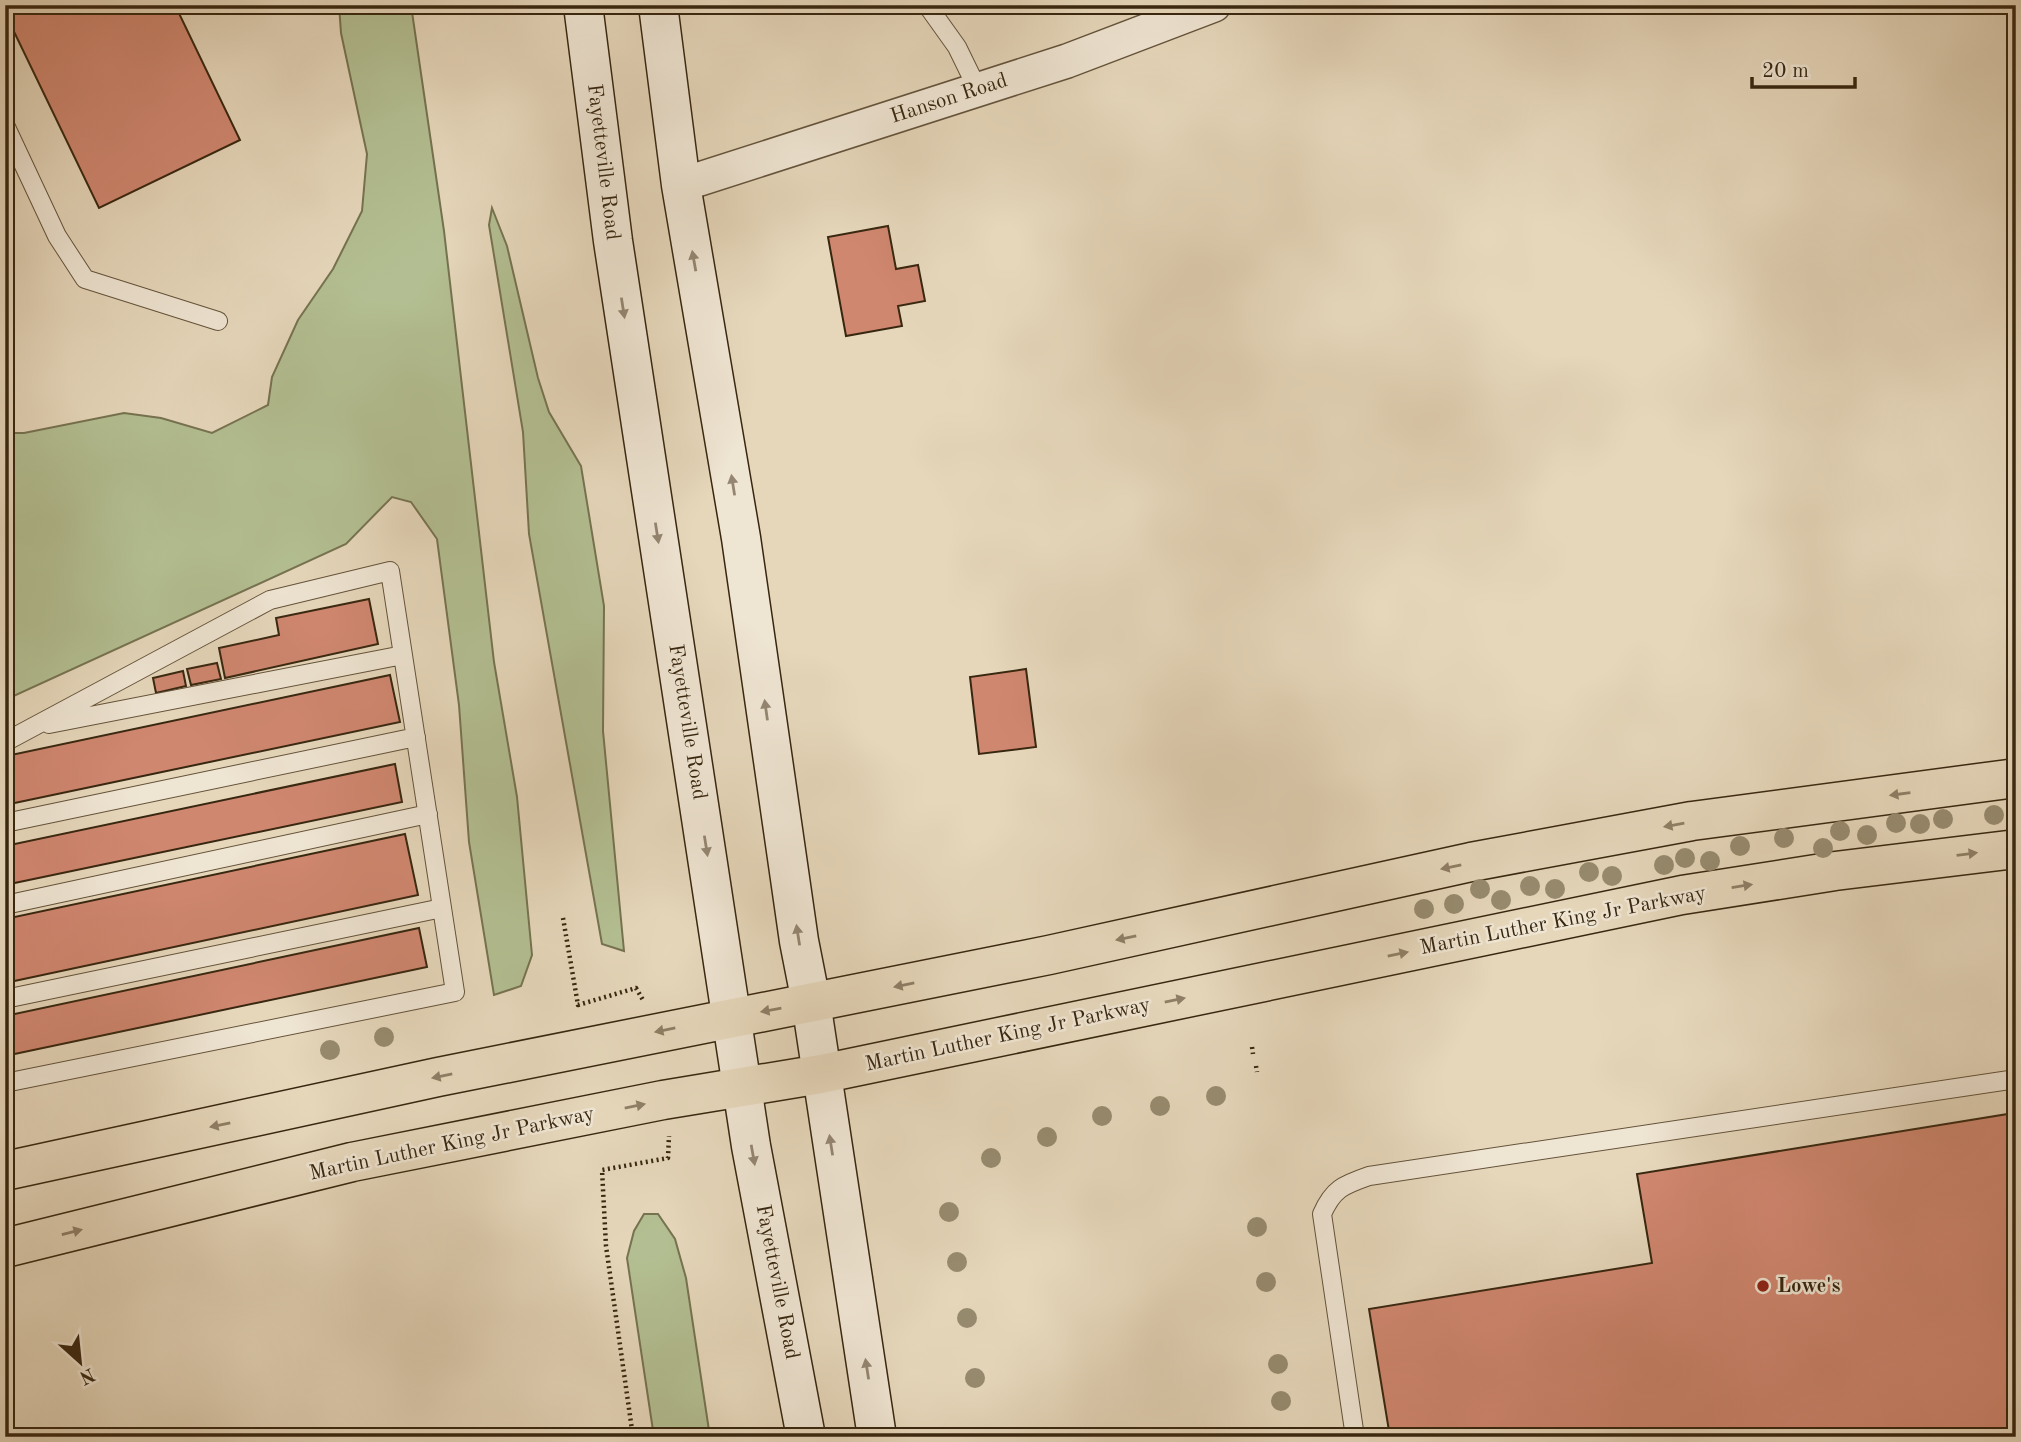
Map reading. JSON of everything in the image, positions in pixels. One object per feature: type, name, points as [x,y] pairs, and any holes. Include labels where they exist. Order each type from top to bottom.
[{"type":"main road","name":"Fayetteville Road","points":[[583,5],[613,241],[751,1146],[806,1437]]},
{"type":"main road","points":[[658,5],[681,185],[737,513],[799,941],[811,1002],[877,1437]]},
{"type":"main road","points":[[5,1171],[438,1077],[1049,955],[1471,862],[1692,821],[2016,778]]},
{"type":"main road","name":"Martin Luther King Jr Parkway","points":[[5,1248],[352,1163],[663,1100],[821,1074],[1682,895],[1835,871],[2016,849]]},
{"type":"street","name":"Hanson Road","points":[[681,185],[1067,61],[1207,7]]},
{"type":"lane","points":[[927,5],[957,47],[978,90]]},
{"type":"lane","points":[[5,125],[57,236],[85,279],[218,321]]},
{"type":"lane","points":[[5,742],[270,600],[390,571],[455,992],[5,1083]]},
{"type":"lane","points":[[29,729],[403,655]]},
{"type":"lane","points":[[5,823],[416,737]]},
{"type":"lane","points":[[5,905],[428,814]]},
{"type":"lane","points":[[5,999],[442,908]]},
{"type":"lane","points":[[1355,1437],[1322,1214],[1330,1196],[1347,1183],[1369,1176],[2016,1079]]},
{"type":"path","points":[[563,918],[578,1005],[636,988],[642,996]]},
{"type":"path","points":[[1252,1047],[1253,1054]]},
{"type":"path","points":[[633,1437],[606,1247],[602,1170],[668,1158],[670,1144]]},
{"type":"green space","points":[[339,5],[411,5],[444,231],[494,662],[517,797],[532,955],[521,986],[494,995],[469,842],[459,705],[437,539],[411,502],[392,497],[346,544],[5,700],[5,433],[24,433],[124,413],[161,418],[212,433],[268,405],[272,377],[298,320],[333,269],[362,211],[367,154],[341,33]]},
{"type":"green space","points":[[492,208],[507,246],[538,378],[549,412],[581,466],[604,606],[603,731],[624,951],[602,944],[529,534],[523,432],[489,225]]},
{"type":"green space","points":[[644,1214],[658,1214],[675,1239],[686,1278],[710,1437],[654,1437],[627,1258],[634,1231]]},
{"type":"building","points":[[175,5],[240,140],[99,208],[5,13],[5,6]]},
{"type":"building","points":[[888,226],[896,269],[918,265],[925,301],[898,306],[902,326],[846,336],[828,237]]},
{"type":"building","points":[[369,599],[378,644],[225,678],[219,648],[279,635],[276,618]]},
{"type":"building","points":[[217,663],[221,679],[191,685],[187,669]]},
{"type":"building","points":[[1026,669],[1036,747],[979,754],[970,677]]},
{"type":"building","points":[[183,671],[186,686],[156,693],[153,678]]},
{"type":"building","points":[[390,675],[400,722],[5,805],[5,765],[12,763],[11,755]]},
{"type":"building","points":[[395,764],[402,802],[5,885],[5,846]]},
{"type":"building","points":[[405,834],[418,895],[5,983],[5,919]]},
{"type":"building","points":[[419,928],[427,967],[5,1056],[5,1016]]},
{"type":"building","name":"Lowe's","points":[[2014,1113],[2016,1437],[1390,1437],[1369,1309],[1652,1263],[1637,1174]]},
{"type":"place","name":"Lowe's","points":[[1763,1286]]}]
